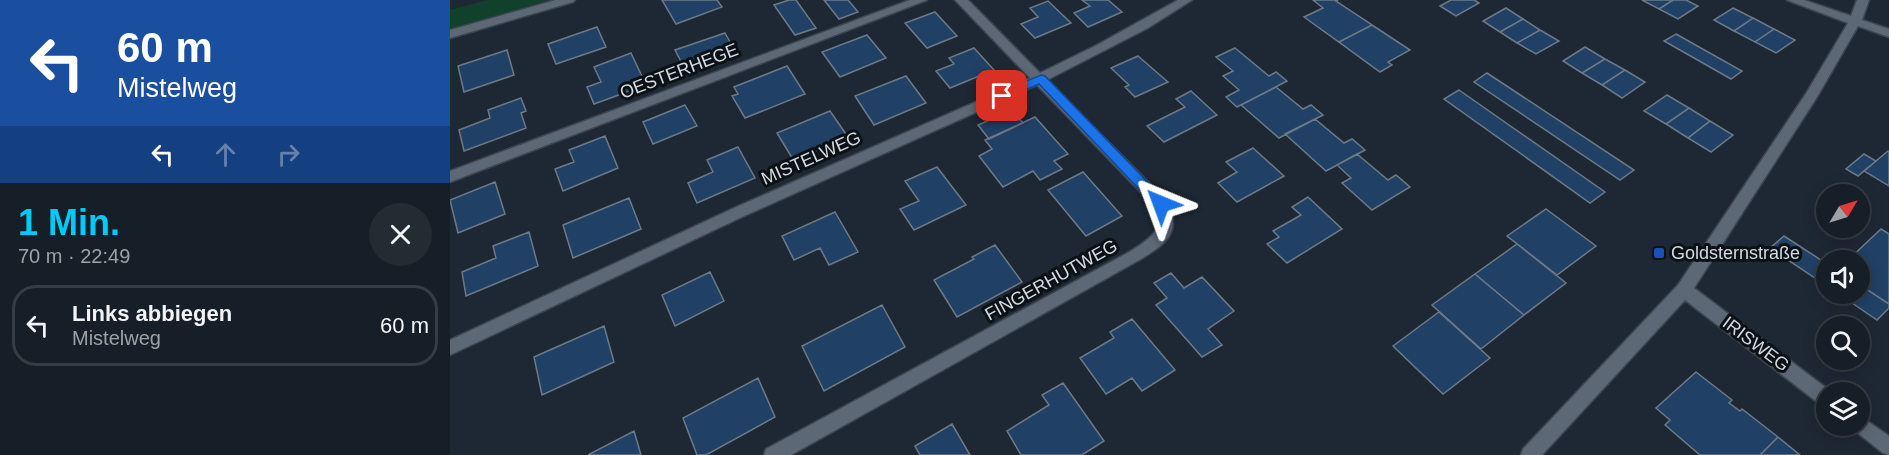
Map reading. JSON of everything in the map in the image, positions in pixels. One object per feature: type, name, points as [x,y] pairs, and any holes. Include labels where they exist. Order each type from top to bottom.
[{"type":"street","points":[[450,34],[569,0]]},
{"type":"street","name":"OESTERHEGE","points":[[450,177],[921,0]]},
{"type":"street","points":[[961,0],[1041,79]]},
{"type":"street","name":"MISTELWEG","points":[[450,348],[711,224],[1041,79],[1126,36],[1186,0]]},
{"type":"street","points":[[1793,0],[1889,33]]},
{"type":"street","points":[[1530,455],[1684,290],[1812,94],[1856,20],[1863,0]]},
{"type":"street","name":"FINGERHUTWEG","points":[[773,455],[1136,255],[1160,238],[1167,228],[1168,215],[1161,204],[1041,79]]},
{"type":"street","name":"IRISWEG","points":[[1684,290],[1816,391]]},
{"type":"street","points":[[1870,432],[1889,447]]},
{"type":"green space","points":[[488,0],[549,0],[450,30],[450,10]]},
{"type":"building","points":[[662,0],[717,0],[722,7],[676,24]]},
{"type":"building","points":[[796,0],[816,28],[795,35],[774,5]]},
{"type":"building","points":[[824,0],[848,0],[858,12],[839,19]]},
{"type":"building","points":[[1082,0],[1108,0],[1122,12],[1088,27],[1074,13],[1090,6]]},
{"type":"building","points":[[1313,0],[1338,0],[1336,1],[1372,25],[1339,42],[1304,17],[1323,8]]},
{"type":"building","points":[[1451,0],[1474,0],[1479,3],[1456,16],[1440,6]]},
{"type":"building","points":[[1642,0],[1673,0],[1659,9]]},
{"type":"building","points":[[1673,0],[1686,0],[1698,6],[1678,19],[1659,9]]},
{"type":"building","points":[[1048,1],[1071,23],[1035,38],[1021,24],[1038,17],[1030,8]]},
{"type":"building","points":[[1506,8],[1523,19],[1500,32],[1483,21]]},
{"type":"building","points":[[1733,8],[1753,18],[1734,31],[1714,20]]},
{"type":"building","points":[[935,12],[957,36],[927,48],[905,23]]},
{"type":"building","points":[[1753,18],[1774,29],[1755,42],[1734,31]]},
{"type":"building","points":[[1523,19],[1540,30],[1517,43],[1500,32]]},
{"type":"building","points":[[1372,25],[1410,50],[1388,62],[1392,65],[1380,72],[1339,42]]},
{"type":"building","points":[[597,27],[606,47],[556,64],[548,44]]},
{"type":"building","points":[[1774,29],[1795,40],[1776,53],[1755,42]]},
{"type":"building","points":[[1540,30],[1559,41],[1536,54],[1517,43]]},
{"type":"building","points":[[725,33],[735,51],[685,69],[675,50]]},
{"type":"building","points":[[1676,34],[1742,71],[1731,79],[1664,41]]},
{"type":"building","points":[[867,35],[886,58],[840,77],[822,52]]},
{"type":"building","points":[[1585,47],[1605,59],[1582,73],[1563,61]]},
{"type":"building","points":[[974,48],[994,70],[950,88],[936,71],[954,64],[949,58]]},
{"type":"building","points":[[1235,48],[1269,76],[1276,72],[1287,81],[1237,107],[1226,97],[1239,90],[1223,76],[1233,71],[1216,57]]},
{"type":"building","points":[[507,50],[514,75],[464,92],[458,66]]},
{"type":"building","points":[[631,53],[646,85],[594,104],[587,87],[601,82],[594,67]]},
{"type":"building","points":[[1138,56],[1168,82],[1135,97],[1125,87],[1129,85],[1111,68]]},
{"type":"building","points":[[1605,59],[1625,70],[1602,85],[1582,73]]},
{"type":"building","points":[[787,66],[805,94],[745,118],[732,96],[738,94],[734,87]]},
{"type":"building","points":[[1625,70],[1645,82],[1622,98],[1602,85]]},
{"type":"building","points":[[1487,73],[1634,170],[1620,180],[1474,82]]},
{"type":"building","points":[[906,76],[926,103],[874,125],[855,96]]},
{"type":"building","points":[[1276,87],[1303,109],[1311,105],[1323,115],[1279,138],[1241,105]]},
{"type":"building","points":[[1459,90],[1605,192],[1590,203],[1444,99]]},
{"type":"building","points":[[1191,91],[1217,115],[1164,142],[1147,126],[1185,107],[1176,99]]},
{"type":"building","points":[[1667,95],[1689,108],[1666,124],[1644,111]]},
{"type":"building","points":[[521,98],[526,111],[521,113],[526,128],[464,151],[459,130],[490,118],[488,110]]},
{"type":"building","points":[[685,105],[697,126],[653,144],[643,122]]},
{"type":"building","points":[[1689,108],[1710,121],[1688,138],[1666,124]]},
{"type":"building","points":[[1012,110],[1023,123],[989,139],[978,125]]},
{"type":"building","points":[[830,111],[848,137],[794,161],[777,133]]},
{"type":"building","points":[[1035,117],[1068,154],[1054,161],[1062,169],[1040,180],[1033,171],[1003,187],[979,156],[992,149],[985,140]]},
{"type":"building","points":[[1315,119],[1344,143],[1352,139],[1365,150],[1326,171],[1285,134]]},
{"type":"building","points":[[1710,121],[1733,135],[1711,152],[1688,138]]},
{"type":"building","points":[[605,136],[618,168],[563,191],[555,169],[574,162],[569,150]]},
{"type":"building","points":[[738,147],[755,178],[697,203],[688,183],[713,172],[707,160]]},
{"type":"building","points":[[1253,148],[1284,176],[1237,202],[1218,183],[1237,172],[1226,162]]},
{"type":"building","points":[[1889,152],[1889,186],[1864,171]]},
{"type":"building","points":[[1357,154],[1388,180],[1396,175],[1410,187],[1372,210],[1342,183],[1351,178],[1337,165]]},
{"type":"building","points":[[1864,154],[1876,161],[1858,176],[1846,169]]},
{"type":"building","points":[[937,167],[966,205],[914,230],[900,209],[919,201],[905,181]]},
{"type":"building","points":[[1083,172],[1122,216],[1086,236],[1048,190]]},
{"type":"building","points":[[495,182],[505,214],[458,233],[450,200]]},
{"type":"building","points":[[1308,197],[1342,229],[1287,263],[1267,244],[1279,237],[1273,231],[1301,215],[1292,207]]},
{"type":"building","points":[[629,198],[641,229],[573,258],[563,225]]},
{"type":"building","points":[[1546,209],[1596,246],[1557,275],[1507,236]]},
{"type":"building","points":[[835,212],[858,252],[829,265],[820,248],[794,260],[782,236]]},
{"type":"building","points":[[1881,229],[1889,234],[1889,304],[1870,292],[1870,250],[1859,250]]},
{"type":"building","points":[[529,232],[538,266],[466,296],[462,272],[496,258],[493,246]]},
{"type":"building","points":[[1784,236],[1816,257],[1816,279],[1770,248]]},
{"type":"building","points":[[1517,244],[1566,283],[1524,315],[1475,274]]},
{"type":"building","points":[[995,245],[1022,282],[957,317],[934,280]]},
{"type":"building","points":[[710,272],[724,301],[675,326],[662,295]]},
{"type":"building","points":[[1171,273],[1184,288],[1202,277],[1234,311],[1208,329],[1222,345],[1202,357],[1156,305],[1167,298],[1154,283]]},
{"type":"building","points":[[1475,274],[1524,315],[1481,349],[1432,305]]},
{"type":"building","points":[[1870,292],[1889,304],[1889,308],[1877,320],[1854,304],[1870,304]]},
{"type":"building","points":[[882,305],[905,347],[824,391],[802,346]]},
{"type":"building","points":[[1439,312],[1490,358],[1443,394],[1393,346]]},
{"type":"building","points":[[1132,319],[1175,370],[1142,391],[1132,378],[1106,394],[1080,358],[1114,338],[1110,332]]},
{"type":"building","points":[[604,326],[614,362],[542,395],[534,357]]},
{"type":"building","points":[[1696,372],[1732,400],[1729,403],[1740,411],[1742,409],[1778,437],[1760,455],[1700,455],[1665,425],[1670,420],[1656,408]]},
{"type":"building","points":[[758,378],[775,417],[706,455],[697,455],[683,418]]},
{"type":"building","points":[[1063,383],[1104,441],[1082,455],[1021,455],[1007,431],[1049,405],[1042,395]]},
{"type":"building","points":[[952,424],[970,455],[920,455],[915,446]]},
{"type":"building","points":[[634,431],[641,455],[588,455]]},
{"type":"building","points":[[1778,437],[1800,455],[1760,455]]},
{"type":"place","name":"Goldsternstraße","points":[[1659,253]]},
{"type":"route","points":[[1002,96],[1041,79],[1161,204]]}]
